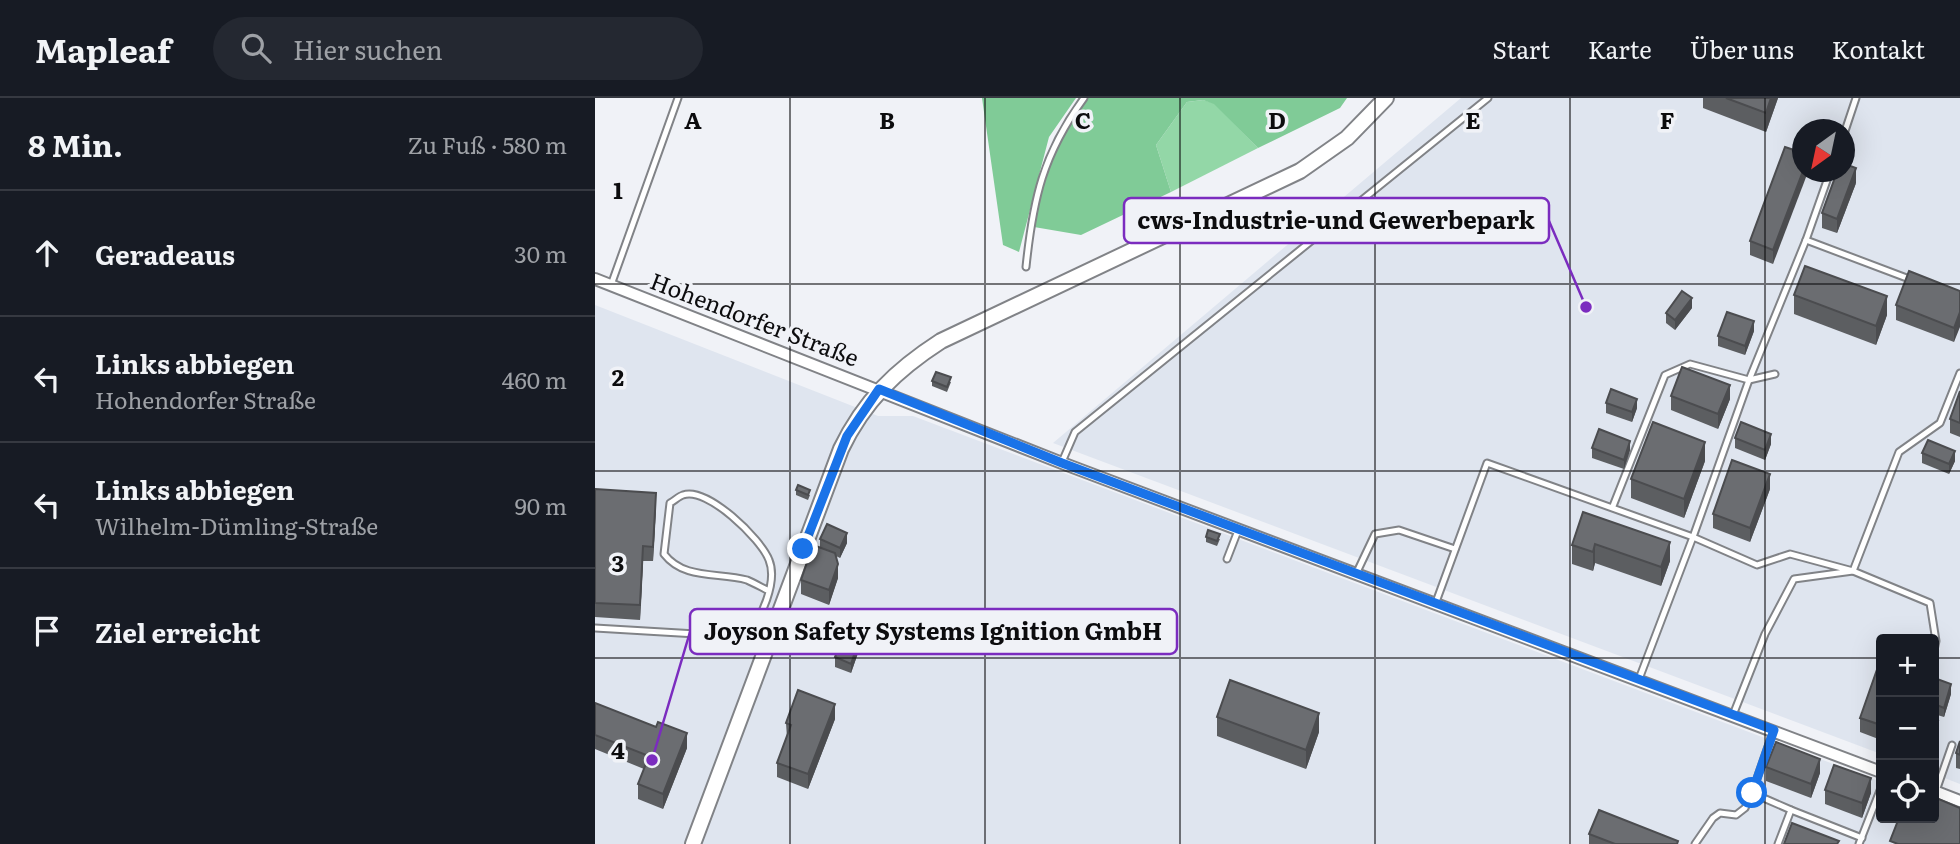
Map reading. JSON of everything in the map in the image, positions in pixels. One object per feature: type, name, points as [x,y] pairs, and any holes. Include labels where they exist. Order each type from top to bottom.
[{"type":"street","points":[[692,844],[841,449],[859,414],[879,389],[910,361],[941,341],[1300,171],[1347,138],[1386,98]]},
{"type":"street","name":"Hohendorfer Straße","points":[[595,279],[1062,463],[1357,572],[1876,770]]},
{"type":"street","points":[[1939,794],[1960,802]]},
{"type":"lane","points":[[611,285],[678,98]]},
{"type":"lane","points":[[1026,268],[1039,184],[1054,142],[1084,98]]},
{"type":"lane","points":[[1062,463],[1075,432],[1488,98]]},
{"type":"lane","points":[[1849,119],[1856,98]]},
{"type":"lane","points":[[1639,679],[1749,380],[1826,182]]},
{"type":"lane","points":[[1806,240],[1921,283]]},
{"type":"lane","points":[[1613,506],[1665,375],[1690,364],[1749,380],[1775,374]]},
{"type":"lane","points":[[1853,571],[1899,452],[1940,424],[1960,373]]},
{"type":"lane","points":[[1436,602],[1487,463],[1613,506],[1757,565],[1790,554],[1853,571],[1930,603],[1935,634]]},
{"type":"lane","points":[[595,628],[747,635],[758,622],[771,578],[770,562],[742,526],[717,504],[699,495],[685,494],[670,503],[664,554],[673,565],[693,572],[747,580],[767,590]]},
{"type":"lane","points":[[1227,559],[1239,528]]},
{"type":"lane","points":[[1357,572],[1375,534],[1399,530],[1455,549]]},
{"type":"lane","points":[[1733,715],[1765,634],[1794,579],[1853,571]]},
{"type":"lane","points":[[1695,844],[1713,818],[1720,813],[1736,815],[1745,808],[1774,730]]},
{"type":"lane","points":[[1939,781],[1952,745]]},
{"type":"lane","points":[[1752,793],[1861,841],[1876,801]]},
{"type":"lane","points":[[1779,844],[1791,810]]},
{"type":"shaded area","points":[[1461,98],[1960,98],[1960,784],[1939,776],[1939,634],[1876,634],[1876,752],[1053,443]]},
{"type":"shaded area","points":[[595,305],[878,416],[913,416],[1876,780],[1876,823],[1939,823],[1960,844],[595,844]]},
{"type":"green space","points":[[982,98],[1076,98],[1049,137],[1019,252],[1003,245]]},
{"type":"green space","points":[[1088,98],[1347,98],[1340,108],[1258,148],[1214,104],[1203,100],[1187,102],[1156,145],[1171,192],[1081,235],[1034,227],[1045,175],[1058,140],[1076,110]]},
{"type":"green space","points":[[1203,100],[1214,103],[1258,148],[1171,192],[1156,145],[1187,102]]},
{"type":"building","points":[[1726,98],[1771,98],[1766,113]]},
{"type":"building","points":[[1785,147],[1792,149],[1792,182],[1799,182],[1773,250],[1750,241]]},
{"type":"building","points":[[1833,182],[1851,182],[1837,219],[1822,213]]},
{"type":"building","points":[[1805,266],[1887,296],[1876,326],[1794,295]]},
{"type":"building","points":[[1909,271],[1960,291],[1960,312],[1954,328],[1896,305]]},
{"type":"building","points":[[1682,291],[1692,298],[1675,320],[1666,313]]},
{"type":"building","points":[[1727,312],[1754,321],[1745,346],[1718,336]]},
{"type":"building","points":[[1682,367],[1730,385],[1718,414],[1671,396]]},
{"type":"building","points":[[936,372],[951,377],[947,387],[932,381]]},
{"type":"building","points":[[1611,389],[1637,399],[1632,412],[1606,403]]},
{"type":"building","points":[[1960,391],[1960,423],[1950,419]]},
{"type":"building","points":[[1653,422],[1705,442],[1684,499],[1631,479]]},
{"type":"building","points":[[1741,422],[1771,434],[1765,450],[1735,438]]},
{"type":"building","points":[[1599,429],[1630,441],[1624,460],[1592,448]]},
{"type":"building","points":[[1928,440],[1955,451],[1949,464],[1922,453]]},
{"type":"building","points":[[1732,460],[1770,474],[1750,528],[1713,514]]},
{"type":"building","points":[[798,485],[810,490],[808,495],[796,490]]},
{"type":"building","points":[[595,489],[656,493],[653,547],[643,546],[640,605],[595,603]]},
{"type":"building","points":[[1583,512],[1670,542],[1661,567],[1595,544],[1593,552],[1572,545]]},
{"type":"building","points":[[827,524],[847,533],[840,548],[820,539]]},
{"type":"building","points":[[1208,530],[1220,534],[1217,541],[1206,537]]},
{"type":"building","points":[[813,545],[835,553],[838,564],[829,590],[801,580]]},
{"type":"building","points":[[843,637],[858,643],[851,664],[835,657]]},
{"type":"building","points":[[1876,672],[1876,723],[1860,718]]},
{"type":"building","points":[[1230,680],[1319,713],[1306,750],[1217,717]]},
{"type":"building","points":[[1939,680],[1951,684],[1944,708],[1939,706]]},
{"type":"building","points":[[798,690],[835,704],[808,774],[777,763],[791,725],[786,723]]},
{"type":"building","points":[[595,703],[656,727],[658,722],[687,733],[663,794],[638,784],[649,756],[595,735]]},
{"type":"building","points":[[1776,742],[1820,759],[1811,784],[1766,767]]},
{"type":"building","points":[[1834,765],[1871,778],[1862,803],[1825,790]]},
{"type":"building","points":[[1939,799],[1960,808],[1960,844],[1898,844],[1890,841],[1897,823],[1939,823]]},
{"type":"building","points":[[1599,810],[1678,841],[1677,844],[1615,844],[1589,834]]},
{"type":"building","points":[[1792,823],[1839,841],[1837,844],[1784,844]]},
{"type":"place","name":"cws-Industrie-und Gewerbepark","points":[[1586,307]]},
{"type":"place","name":"Joyson Safety Systems Ignition GmbH","points":[[652,760]]},
{"type":"route","points":[[803,549],[847,436],[859,414],[879,389],[1062,463],[1774,730],[1752,793]]}]
